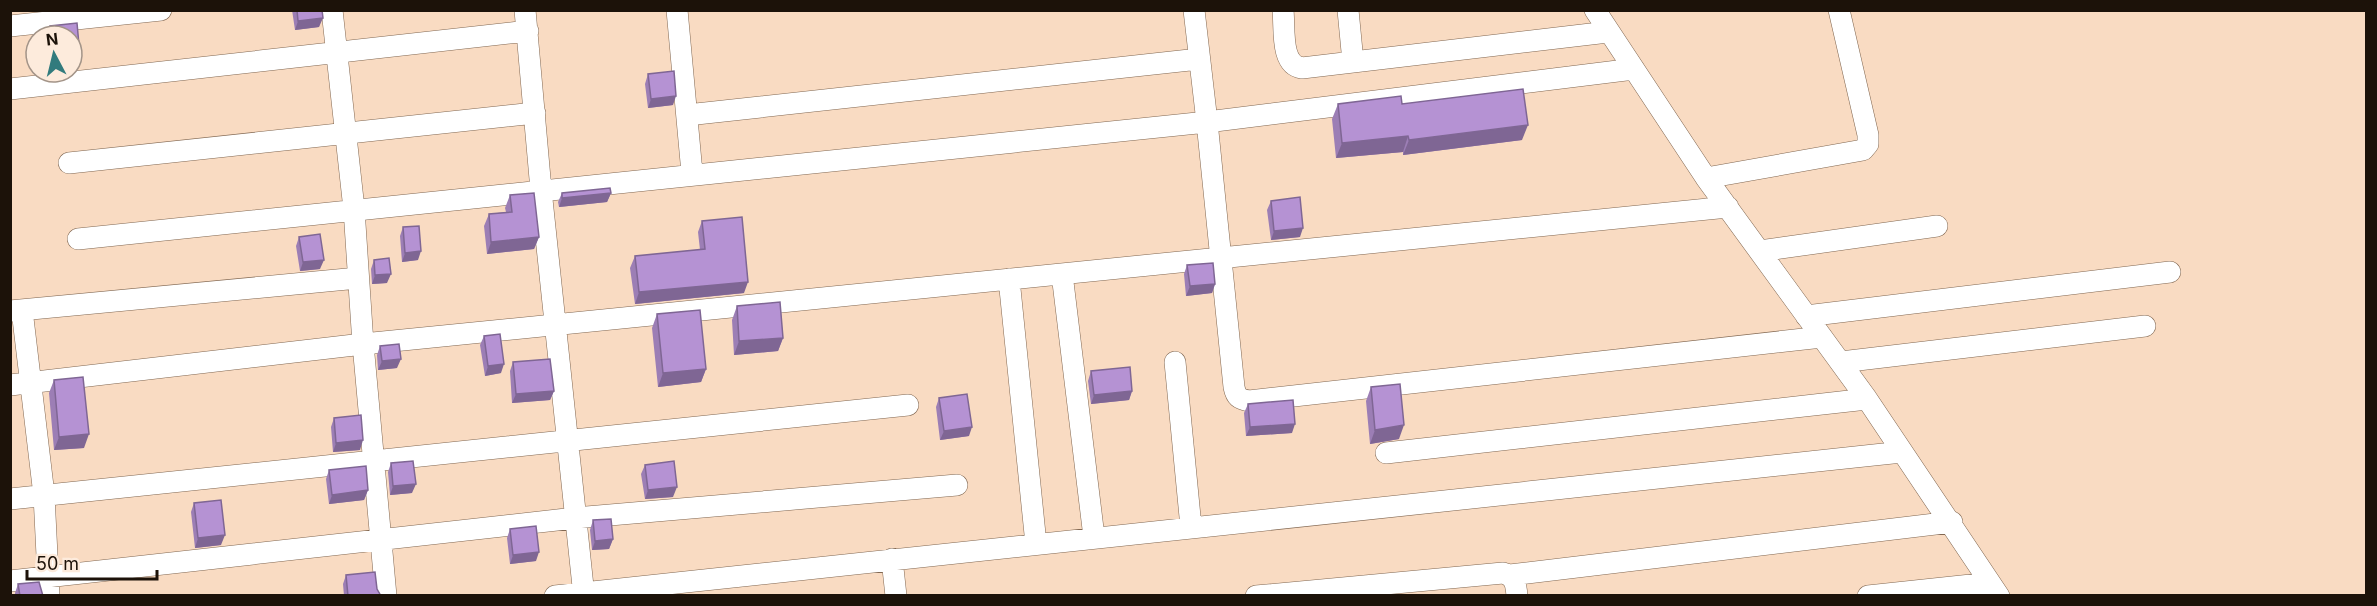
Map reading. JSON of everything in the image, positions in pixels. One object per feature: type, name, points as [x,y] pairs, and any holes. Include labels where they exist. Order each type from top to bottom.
[{"type":"street","points":[[10,26],[161,10]]},
{"type":"street","points":[[332,10],[354,209],[363,344],[386,596]]},
{"type":"street","points":[[677,10],[692,174]]},
{"type":"street","points":[[1194,10],[1234,387],[1235,394],[1240,399],[1249,401],[1822,337]]},
{"type":"street","points":[[1283,10],[1290,62],[1294,67],[1302,68],[1608,32]]},
{"type":"street","points":[[1348,10],[1353,62]]},
{"type":"street","points":[[1595,10],[1706,178],[1868,399],[1995,589],[1868,596]]},
{"type":"street","points":[[1706,178],[1863,150],[1868,144],[1868,135],[1839,10]]},
{"type":"street","points":[[10,89],[336,51],[527,21],[541,190],[584,594]]},
{"type":"street","points":[[687,115],[1199,59]]},
{"type":"street","points":[[78,239],[1207,122],[1634,69]]},
{"type":"street","points":[[69,163],[535,113]]},
{"type":"street","points":[[10,385],[363,344],[1728,207]]},
{"type":"street","points":[[1760,251],[1937,226]]},
{"type":"street","points":[[1806,316],[2170,272]]},
{"type":"street","points":[[1062,274],[1094,537]]},
{"type":"street","points":[[48,586],[44,495],[32,383],[16,310],[358,278]]},
{"type":"street","points":[[1009,279],[1036,544]]},
{"type":"street","points":[[1841,362],[2145,326]]},
{"type":"street","points":[[1175,362],[1191,527]]},
{"type":"street","points":[[1386,453],[1868,399]]},
{"type":"street","points":[[10,499],[908,405]]},
{"type":"street","points":[[555,596],[1902,452]]},
{"type":"street","points":[[10,581],[48,586],[381,540],[575,518],[957,485]]},
{"type":"street","points":[[1256,596],[1483,574],[1510,575],[1952,522]]},
{"type":"street","points":[[892,559],[896,596]]},
{"type":"street","points":[[1510,575],[1515,582],[1517,596]]},
{"type":"building","points":[[297,10],[322,10],[323,18],[298,21]]},
{"type":"building","points":[[674,71],[676,96],[651,99],[648,74]]},
{"type":"building","points":[[1523,89],[1528,125],[1409,140],[1408,136],[1342,143],[1338,104],[1401,96],[1402,104]]},
{"type":"building","points":[[610,188],[611,193],[562,198],[562,193]]},
{"type":"building","points":[[534,193],[539,237],[491,242],[489,214],[512,212],[510,195]]},
{"type":"building","points":[[1300,197],[1303,228],[1274,231],[1271,201]]},
{"type":"building","points":[[742,217],[748,282],[639,292],[635,256],[705,249],[702,221]]},
{"type":"building","points":[[419,226],[421,251],[405,253],[403,227]]},
{"type":"building","points":[[320,234],[324,260],[303,262],[299,237]]},
{"type":"building","points":[[389,258],[391,274],[375,275],[374,260]]},
{"type":"building","points":[[1213,263],[1215,284],[1190,286],[1187,265]]},
{"type":"building","points":[[780,302],[783,338],[739,341],[737,306]]},
{"type":"building","points":[[700,310],[706,369],[663,373],[657,314]]},
{"type":"building","points":[[500,334],[504,364],[488,366],[484,336]]},
{"type":"building","points":[[399,344],[401,359],[382,361],[380,346]]},
{"type":"building","points":[[550,359],[554,391],[516,394],[513,362]]},
{"type":"building","points":[[1130,367],[1132,391],[1094,395],[1091,371]]},
{"type":"building","points":[[83,377],[89,434],[59,437],[54,380]]},
{"type":"building","points":[[1400,384],[1404,425],[1375,430],[1371,387]]},
{"type":"building","points":[[967,394],[972,427],[944,431],[939,398]]},
{"type":"building","points":[[1293,400],[1295,424],[1250,427],[1248,404]]},
{"type":"building","points":[[361,415],[363,440],[336,443],[334,418]]},
{"type":"building","points":[[413,461],[416,484],[393,486],[391,463]]},
{"type":"building","points":[[674,461],[677,487],[648,490],[645,465]]},
{"type":"building","points":[[366,466],[368,490],[332,495],[329,470]]},
{"type":"building","points":[[221,500],[225,535],[198,538],[194,503]]},
{"type":"building","points":[[611,519],[613,539],[595,541],[593,520]]},
{"type":"building","points":[[536,526],[539,552],[513,555],[510,529]]},
{"type":"building","points":[[375,572],[377,589],[381,596],[348,596],[346,575]]},
{"type":"building","points":[[39,582],[43,596],[20,596],[18,584]]}]
